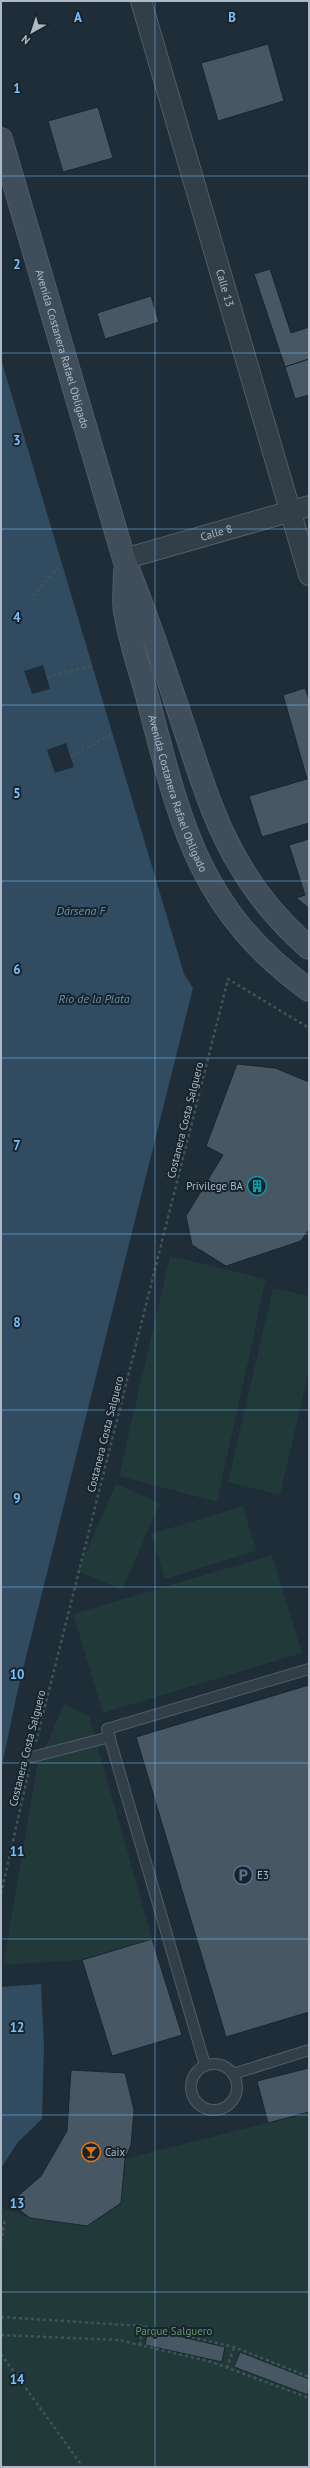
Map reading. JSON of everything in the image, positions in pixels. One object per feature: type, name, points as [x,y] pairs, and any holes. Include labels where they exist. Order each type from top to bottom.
[{"type":"main road","name":"Avenida Costanera Rafael Obligado","points":[[1,139],[124,559],[144,608],[213,812],[240,867],[258,894],[282,923],[309,948]]},
{"type":"main road","name":"Avenida Costanera Rafael Obligado","points":[[124,559],[125,611],[179,812],[202,870],[224,906],[251,940],[285,972],[309,990]]},
{"type":"street","name":"Calle 13","points":[[141,1],[300,509],[309,574]]},
{"type":"street","name":"Calle 8","points":[[124,559],[300,509]]},
{"type":"lane","points":[[205,2066],[107,1729],[309,1668]]},
{"type":"lane","points":[[32,1757],[110,1737]]},
{"type":"lane","points":[[233,2074],[309,2050]]},
{"type":"lane","points":[[220,2065],[233,2074],[237,2088],[232,2103],[219,2110],[211,2111],[197,2104],[190,2090],[193,2075],[205,2066],[220,2065]]},
{"type":"path","points":[[33,596],[61,564]]},
{"type":"path","points":[[47,677],[91,666]]},
{"type":"path","points":[[71,756],[111,735]]},
{"type":"path","name":"Costanera Costa Salguero","points":[[1,1894],[32,1757],[228,979],[309,1028]]},
{"type":"path","points":[[1,2242],[5,2219]]},
{"type":"path","points":[[1,2317],[143,2326],[234,2347],[309,2376]]},
{"type":"path","points":[[140,2345],[143,2326]]},
{"type":"path","points":[[1,2335],[119,2340],[227,2368],[309,2398]]},
{"type":"path","points":[[227,2368],[234,2347]]},
{"type":"path","points":[[1,2354],[83,2467]]},
{"type":"green space","points":[[170,1256],[266,1279],[217,1502],[119,1476]]},
{"type":"green space","points":[[273,1288],[309,1296],[309,1370],[280,1495],[228,1482]]},
{"type":"green space","points":[[116,1484],[160,1503],[122,1590],[78,1571]]},
{"type":"green space","points":[[243,1506],[256,1551],[165,1579],[151,1534]]},
{"type":"green space","points":[[272,1555],[302,1653],[103,1713],[73,1614]]},
{"type":"green space","points":[[64,1704],[89,1716],[152,1939],[82,1960],[3,1965],[37,1767]]},
{"type":"green space","name":"Parque Salguero","points":[[309,2112],[309,2467],[1,2467],[1,2207],[30,2218],[87,2226],[121,2203],[125,2159]]},
{"type":"water","name":"Río de la Plata","points":[[1,359],[184,974],[193,988],[18,1689],[1,1770]]},
{"type":"water","points":[[41,1984],[44,2047],[42,2119],[18,2142],[1,2168],[1,1987]]},
{"type":"pier","points":[[43,665],[50,689],[32,694],[24,671]]},
{"type":"pier","points":[[66,743],[74,767],[55,773],[47,750]]},
{"type":"building","points":[[268,44],[284,101],[218,121],[201,63]]},
{"type":"building","points":[[98,107],[113,158],[63,172],[48,121]]},
{"type":"building","points":[[270,269],[291,333],[309,327],[309,359],[285,367],[254,274]]},
{"type":"building","points":[[151,296],[159,322],[105,339],[97,313]]},
{"type":"building","points":[[309,359],[309,395],[295,399],[285,367]]},
{"type":"building","points":[[305,688],[309,700],[309,823],[262,837],[249,796],[307,779],[283,695]]},
{"type":"building","points":[[309,839],[309,908],[296,898],[305,895],[289,845]]},
{"type":"building","name":"Privilege BA","points":[[237,1064],[275,1068],[309,1082],[309,1229],[301,1241],[226,1266],[192,1245],[186,1216],[223,1155],[206,1146]]},
{"type":"building","name":"E3","points":[[309,1685],[309,2012],[226,2037],[136,1737]]},
{"type":"building","points":[[152,1939],[182,2035],[112,2056],[82,1960]]},
{"type":"building","points":[[309,2068],[309,2112],[268,2123],[257,2081]]},
{"type":"building","name":"Caix","points":[[71,2070],[125,2073],[134,2110],[131,2145],[125,2159],[121,2203],[87,2226],[30,2218],[10,2203],[41,2176],[67,2131]]},
{"type":"building","points":[[148,2329],[225,2347],[222,2362],[145,2345]]},
{"type":"building","points":[[240,2352],[309,2379],[308,2395],[234,2367]]},
{"type":"place","name":"Privilege BA","points":[[257,1186]]},
{"type":"place","name":"E3","points":[[243,1875]]},
{"type":"place","name":"Caix","points":[[91,2152]]},
{"type":"water label","name":"Dársena F","points":[[81,911]]}]
